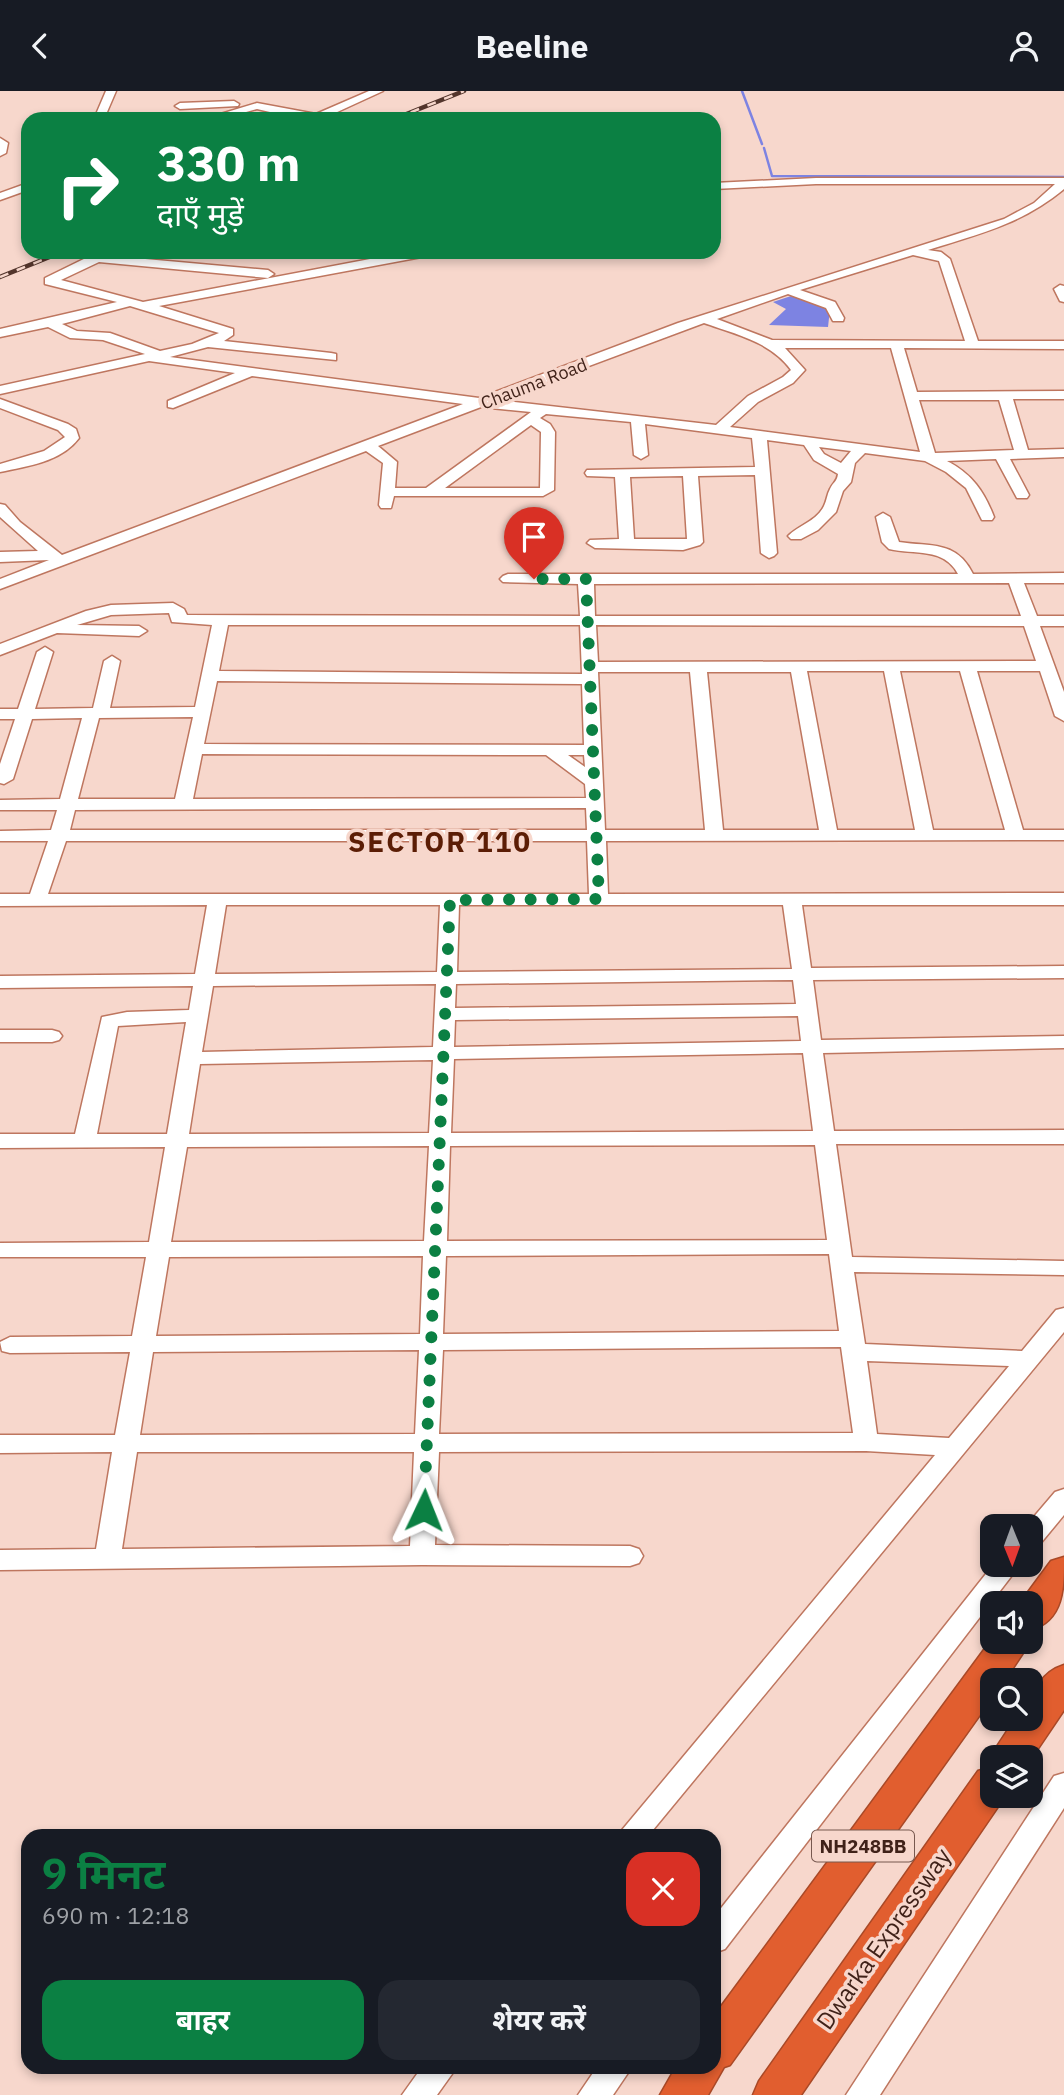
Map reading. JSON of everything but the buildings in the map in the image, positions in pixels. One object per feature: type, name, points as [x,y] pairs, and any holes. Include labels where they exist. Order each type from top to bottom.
[{"type":"highway","points":[[1043,1599],[1064,1570]]},
{"type":"highway","name":"NH248BB","points":[[721,2041],[1003,1654]]},
{"type":"highway","points":[[1018,1745],[1064,1680]]},
{"type":"highway","name":"Dwarka Expressway","points":[[775,2095],[980,1800]]},
{"type":"highway","points":[[682,2095],[697,2074]]},
{"type":"street","points":[[102,112],[111,91]]},
{"type":"street","points":[[179,112],[186,91]]},
{"type":"street","points":[[258,105],[263,91]]},
{"type":"street","points":[[327,112],[379,91]]},
{"type":"street","points":[[180,106],[258,105],[287,112]]},
{"type":"street","points":[[234,112],[258,105]]},
{"type":"street","points":[[721,186],[816,181],[1064,182]]},
{"type":"street","name":"Chauma Road","points":[[0,584],[56,558],[483,403],[705,319],[1008,221],[1038,205],[1064,182]]},
{"type":"street","points":[[0,197],[21,189]]},
{"type":"street","points":[[911,252],[937,255],[944,259],[972,343]]},
{"type":"street","points":[[1,394],[208,344],[223,337],[227,330],[49,281],[94,259]]},
{"type":"street","points":[[107,259],[293,276]]},
{"type":"street","points":[[0,333],[133,304],[388,259]]},
{"type":"street","points":[[788,290],[831,305],[838,318]]},
{"type":"street","points":[[705,319],[769,344],[793,361],[798,370],[788,380],[753,399],[720,429]]},
{"type":"street","points":[[51,324],[75,335],[105,337],[157,357],[483,403],[638,419],[929,457],[1064,453]]},
{"type":"street","points":[[896,343],[929,457],[964,475],[971,482],[986,517]]},
{"type":"street","points":[[208,344],[331,357]]},
{"type":"street","points":[[769,344],[1064,345]]},
{"type":"street","points":[[173,404],[266,364],[276,351]]},
{"type":"street","points":[[1,394],[43,405]]},
{"type":"street","points":[[0,468],[44,455],[68,443],[72,438],[71,432],[64,427],[1,394]]},
{"type":"street","points":[[911,396],[1064,395]]},
{"type":"street","points":[[1005,396],[1023,455]]},
{"type":"street","points":[[430,492],[544,409]]},
{"type":"street","points":[[366,445],[390,462],[387,499],[430,492],[538,493],[547,489],[548,432],[532,419]]},
{"type":"street","points":[[638,419],[641,455]]},
{"type":"street","points":[[759,434],[769,554]]},
{"type":"street","points":[[809,442],[819,457],[844,471]]},
{"type":"street","points":[[796,535],[813,527],[831,509],[836,490],[845,477],[844,471],[848,462],[862,448]]},
{"type":"street","points":[[1001,455],[1021,495]]},
{"type":"street","points":[[592,473],[762,471]]},
{"type":"street","points":[[594,543],[695,543],[690,472]]},
{"type":"street","points":[[622,473],[627,544]]},
{"type":"street","points":[[2,514],[56,558]]},
{"type":"street","points":[[883,517],[890,542],[894,546],[930,549],[952,555],[961,561],[968,578]]},
{"type":"street","points":[[0,557],[56,558]]},
{"type":"street","points":[[1015,578],[1064,716]]},
{"type":"street","points":[[508,579],[1064,578]]},
{"type":"street","points":[[586,579],[599,899]]},
{"type":"street","points":[[4,769],[24,714],[44,640],[92,614],[129,609],[173,608],[178,610],[180,620],[221,621],[1064,621]]},
{"type":"street","points":[[183,805],[221,621]]},
{"type":"street","points":[[0,650],[44,640],[139,631]]},
{"type":"street","points":[[37,900],[112,661]]},
{"type":"street","points":[[967,666],[1016,835]]},
{"type":"street","points":[[209,677],[590,673],[698,667],[1046,666]]},
{"type":"street","points":[[698,667],[715,836]]},
{"type":"street","points":[[797,667],[829,835]]},
{"type":"street","points":[[891,667],[925,835]]},
{"type":"street","points":[[0,714],[202,712]]},
{"type":"street","points":[[194,749],[593,750]]},
{"type":"street","points":[[550,750],[594,782]]},
{"type":"street","points":[[0,806],[595,803]]},
{"type":"street","points":[[0,836],[1064,835]]},
{"type":"street","points":[[792,899],[866,1442]]},
{"type":"street","points":[[0,900],[1064,899]]},
{"type":"street","points":[[107,1559],[216,900]]},
{"type":"street","points":[[422,1555],[450,900]]},
{"type":"street","points":[[0,982],[1064,972]]},
{"type":"street","points":[[445,1014],[807,1010]]},
{"type":"street","points":[[85,1140],[109,1021],[127,1017],[197,1016]]},
{"type":"street","points":[[0,1036],[52,1036]]},
{"type":"street","points":[[190,1058],[1064,1042]]},
{"type":"street","points":[[0,1141],[1064,1137]]},
{"type":"street","points":[[0,1250],[435,1249],[840,1255],[1064,1268]]},
{"type":"street","points":[[637,1829],[1064,1316]]},
{"type":"street","points":[[10,1345],[431,1342],[853,1346],[1028,1359]]},
{"type":"street","points":[[0,1444],[866,1442],[957,1447]]},
{"type":"street","points":[[1043,1523],[1064,1498]]},
{"type":"street","points":[[0,1560],[422,1555],[631,1556]]},
{"type":"street","points":[[721,1931],[998,1577]]},
{"type":"street","points":[[862,2095],[1064,1784]]},
{"type":"street","points":[[418,2095],[435,2074]]},
{"type":"street","points":[[594,2095],[610,2074]]},
{"type":"water","points":[[791,296],[830,309],[828,327],[769,325],[786,309],[773,302]]},
{"type":"waterway","points":[[742,91],[762,144]]},
{"type":"waterway","points":[[764,148],[772,176],[1064,177]]},
{"type":"railway","points":[[412,112],[464,91]]},
{"type":"railway","points":[[0,277],[45,259]]},
{"type":"district","name":"SECTOR 110","points":[[440,842]]},
{"type":"route","points":[[424,1510],[450,900],[599,899],[586,579],[534,579]]}]
